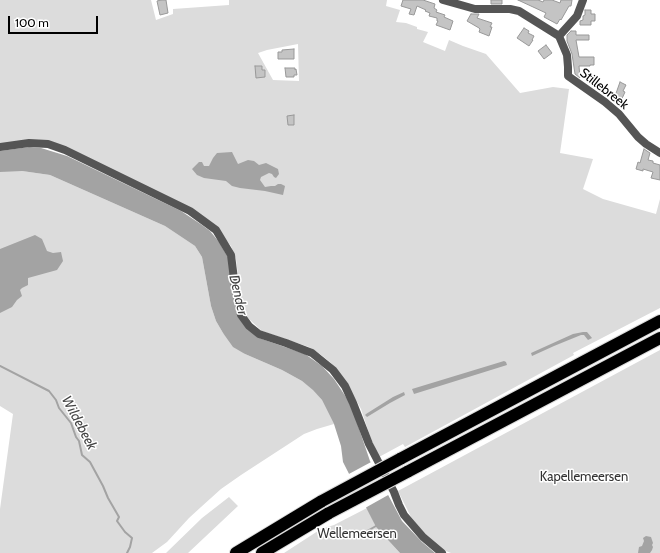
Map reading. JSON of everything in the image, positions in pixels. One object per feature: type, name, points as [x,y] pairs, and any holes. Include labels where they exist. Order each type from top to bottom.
[{"type":"highway","points":[[236,553],[322,501],[660,321]]},
{"type":"highway","points":[[262,553],[329,513],[660,338]]},
{"type":"street","points":[[443,0],[475,9],[510,9],[519,11],[559,36],[577,16],[583,0]]},
{"type":"street","name":"Stillebreek","points":[[559,36],[566,55],[568,76],[605,102],[619,114],[638,137],[660,153]]},
{"type":"street","points":[[0,147],[29,143],[48,144],[54,146],[190,211],[216,230],[231,255],[235,287],[241,314],[249,326],[258,334],[286,342],[312,353],[333,370],[345,386],[354,403],[369,444],[394,492],[404,515],[423,537],[442,553]]},
{"type":"green space","points":[[0,0],[151,0],[156,20],[173,14],[173,9],[229,5],[229,0],[387,0],[386,6],[400,10],[396,22],[406,23],[417,27],[417,29],[428,32],[423,42],[445,51],[449,40],[486,54],[520,93],[553,87],[569,89],[560,153],[593,159],[583,189],[603,199],[656,214],[660,199],[660,308],[573,353],[574,355],[405,447],[403,444],[379,457],[361,409],[345,380],[330,362],[309,347],[262,331],[244,312],[236,259],[231,246],[214,225],[62,146],[0,144]],"holes":[[[298,44],[299,81],[273,80],[258,53]]]},
{"type":"green space","points":[[22,171],[50,175],[165,226],[195,246],[202,257],[211,306],[216,321],[223,333],[245,354],[282,370],[313,389],[322,400],[334,424],[304,434],[221,489],[189,518],[167,542],[152,553],[0,553],[0,509],[13,414],[0,406],[0,172]]},
{"type":"green space","name":"Kapellemeersen","points":[[660,350],[660,553],[451,553],[443,550],[425,534],[411,517],[398,491]]},
{"type":"green space","points":[[229,497],[238,506],[188,553],[166,553],[202,518]]},
{"type":"green space","name":"Wellemeersen","points":[[367,508],[376,527],[400,553],[284,553],[321,529],[334,525]]},
{"type":"shaded area","points":[[29,147],[41,148],[67,156],[181,211],[210,231],[219,242],[229,259],[236,309],[256,336],[305,354],[322,366],[334,379],[348,400],[370,461],[402,521],[435,553],[400,553],[376,527],[343,462],[341,446],[334,424],[322,400],[313,390],[302,381],[282,370],[245,354],[233,347],[216,321],[211,306],[202,257],[195,246],[165,226],[50,175],[22,171],[0,172],[0,151]]},
{"type":"shaded area","points":[[232,152],[238,164],[248,160],[254,161],[259,165],[266,163],[278,169],[279,174],[276,178],[269,173],[261,177],[260,180],[265,187],[275,186],[278,184],[285,186],[283,195],[240,188],[232,186],[226,181],[204,178],[197,175],[192,169],[199,162],[202,162],[204,166],[209,166],[217,153]]},
{"type":"shaded area","points":[[35,235],[42,239],[47,251],[53,253],[61,252],[63,261],[57,270],[28,278],[28,285],[20,290],[22,296],[12,307],[0,313],[0,249]]},
{"type":"shaded area","points":[[587,332],[592,338],[588,340],[584,335],[581,335],[532,356],[531,353],[573,334]]},
{"type":"shaded area","points":[[504,361],[507,365],[414,394],[412,389]]},
{"type":"shaded area","points":[[404,392],[405,395],[367,417],[365,415],[393,397]]},
{"type":"shaded area","points":[[646,536],[651,537],[653,543],[652,550],[650,553],[638,553],[639,547],[642,546],[644,541],[643,538]]},
{"type":"pier","points":[[373,461],[390,494],[365,508],[347,475]]},
{"type":"building","points":[[166,0],[168,13],[160,15],[157,1]]},
{"type":"building","points":[[403,0],[423,0],[435,4],[434,8],[437,10],[436,12],[445,15],[444,17],[453,21],[450,30],[436,25],[438,21],[437,18],[429,16],[430,13],[417,6],[414,15],[409,14],[411,9],[401,6]]},
{"type":"building","points":[[491,0],[502,0],[502,4],[491,4]]},
{"type":"building","points":[[518,0],[538,0],[543,2],[544,0],[552,0],[560,3],[561,0],[572,0],[571,6],[569,6],[557,24],[544,17],[546,13]]},
{"type":"building","points":[[585,10],[591,10],[591,14],[595,14],[595,21],[591,21],[591,25],[580,25],[580,21],[583,20],[583,16],[585,15]]},
{"type":"building","points":[[471,14],[479,14],[477,18],[492,23],[489,36],[479,32],[479,28],[467,21]]},
{"type":"building","points":[[524,28],[529,31],[528,33],[534,36],[529,46],[517,38]]},
{"type":"building","points":[[571,31],[576,31],[576,35],[589,35],[589,40],[576,40],[579,57],[594,57],[594,65],[579,66],[580,78],[575,74],[572,54],[567,41],[567,35]]},
{"type":"building","points":[[546,45],[552,53],[544,59],[538,51]]},
{"type":"building","points":[[294,49],[294,59],[278,59],[278,52],[282,52],[282,50]]},
{"type":"building","points":[[255,66],[262,66],[262,70],[265,70],[265,77],[256,78]]},
{"type":"building","points":[[285,68],[295,68],[297,75],[294,75],[294,77],[286,77]]},
{"type":"building","points":[[620,82],[626,85],[623,91],[625,92],[620,103],[614,99]]},
{"type":"building","points":[[294,115],[294,125],[288,125],[287,116]]},
{"type":"building","points":[[644,149],[650,153],[648,160],[660,165],[660,180],[651,178],[653,172],[643,169],[643,171],[636,169],[638,162],[640,163]]},
{"type":"waterway","name":"Wildebeek","points":[[0,366],[49,391],[56,400],[59,408],[71,423],[79,441],[82,455],[90,462],[119,517],[117,521],[125,532],[132,538],[127,553]]},
{"type":"waterway","points":[[362,534],[376,526]]},
{"type":"water label","name":"Dender","points":[[238,295]]}]
